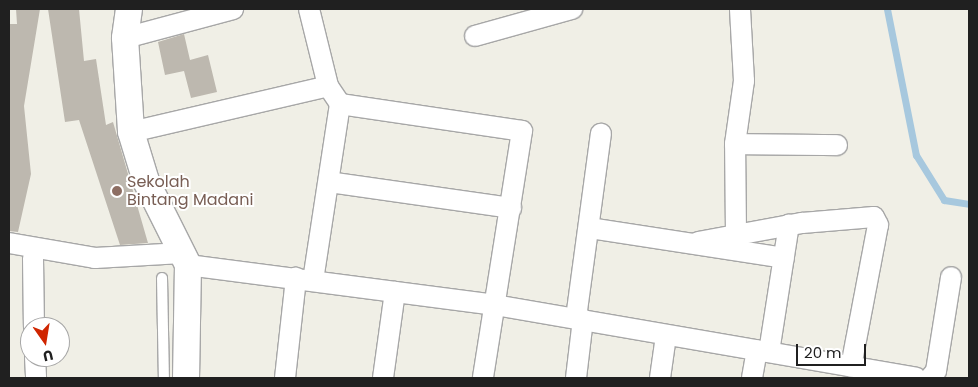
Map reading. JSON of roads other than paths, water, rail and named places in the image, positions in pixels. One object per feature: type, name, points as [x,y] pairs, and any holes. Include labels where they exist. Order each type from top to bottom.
[{"type":"street","points":[[129,9],[125,38],[131,132],[146,181],[185,259],[186,378]]},
{"type":"street","points":[[125,38],[233,9]]},
{"type":"street","points":[[285,378],[304,279],[329,182],[340,104],[328,86],[309,9]]},
{"type":"street","points":[[475,36],[572,9]]},
{"type":"street","points":[[736,233],[736,144],[744,81],[740,9]]},
{"type":"street","points":[[131,132],[328,86]]},
{"type":"street","points":[[340,104],[517,127],[524,137],[483,378]]},
{"type":"street","points":[[576,378],[589,228],[601,134]]},
{"type":"street","points":[[736,144],[837,145]]},
{"type":"street","points":[[329,182],[511,208]]},
{"type":"street","points":[[698,242],[736,233],[789,226],[877,220],[841,369]]},
{"type":"street","points":[[752,378],[763,351],[784,258],[789,226]]},
{"type":"street","points":[[589,228],[698,242],[784,258]]},
{"type":"street","points":[[9,243],[95,258],[185,259],[304,279],[495,305],[666,336],[763,351],[841,369],[916,378]]},
{"type":"street","points":[[33,258],[34,317]]},
{"type":"street","points":[[930,378],[936,371],[951,277]]},
{"type":"street","points":[[383,378],[395,292]]},
{"type":"street","points":[[660,378],[666,336]]},
{"type":"lane","points":[[162,278],[164,378]]},
{"type":"waterway","points":[[887,9],[916,155],[944,200],[969,204]]},
{"type":"place","name":"Sekolah Bintang Madani","points":[[117,191]]}]
